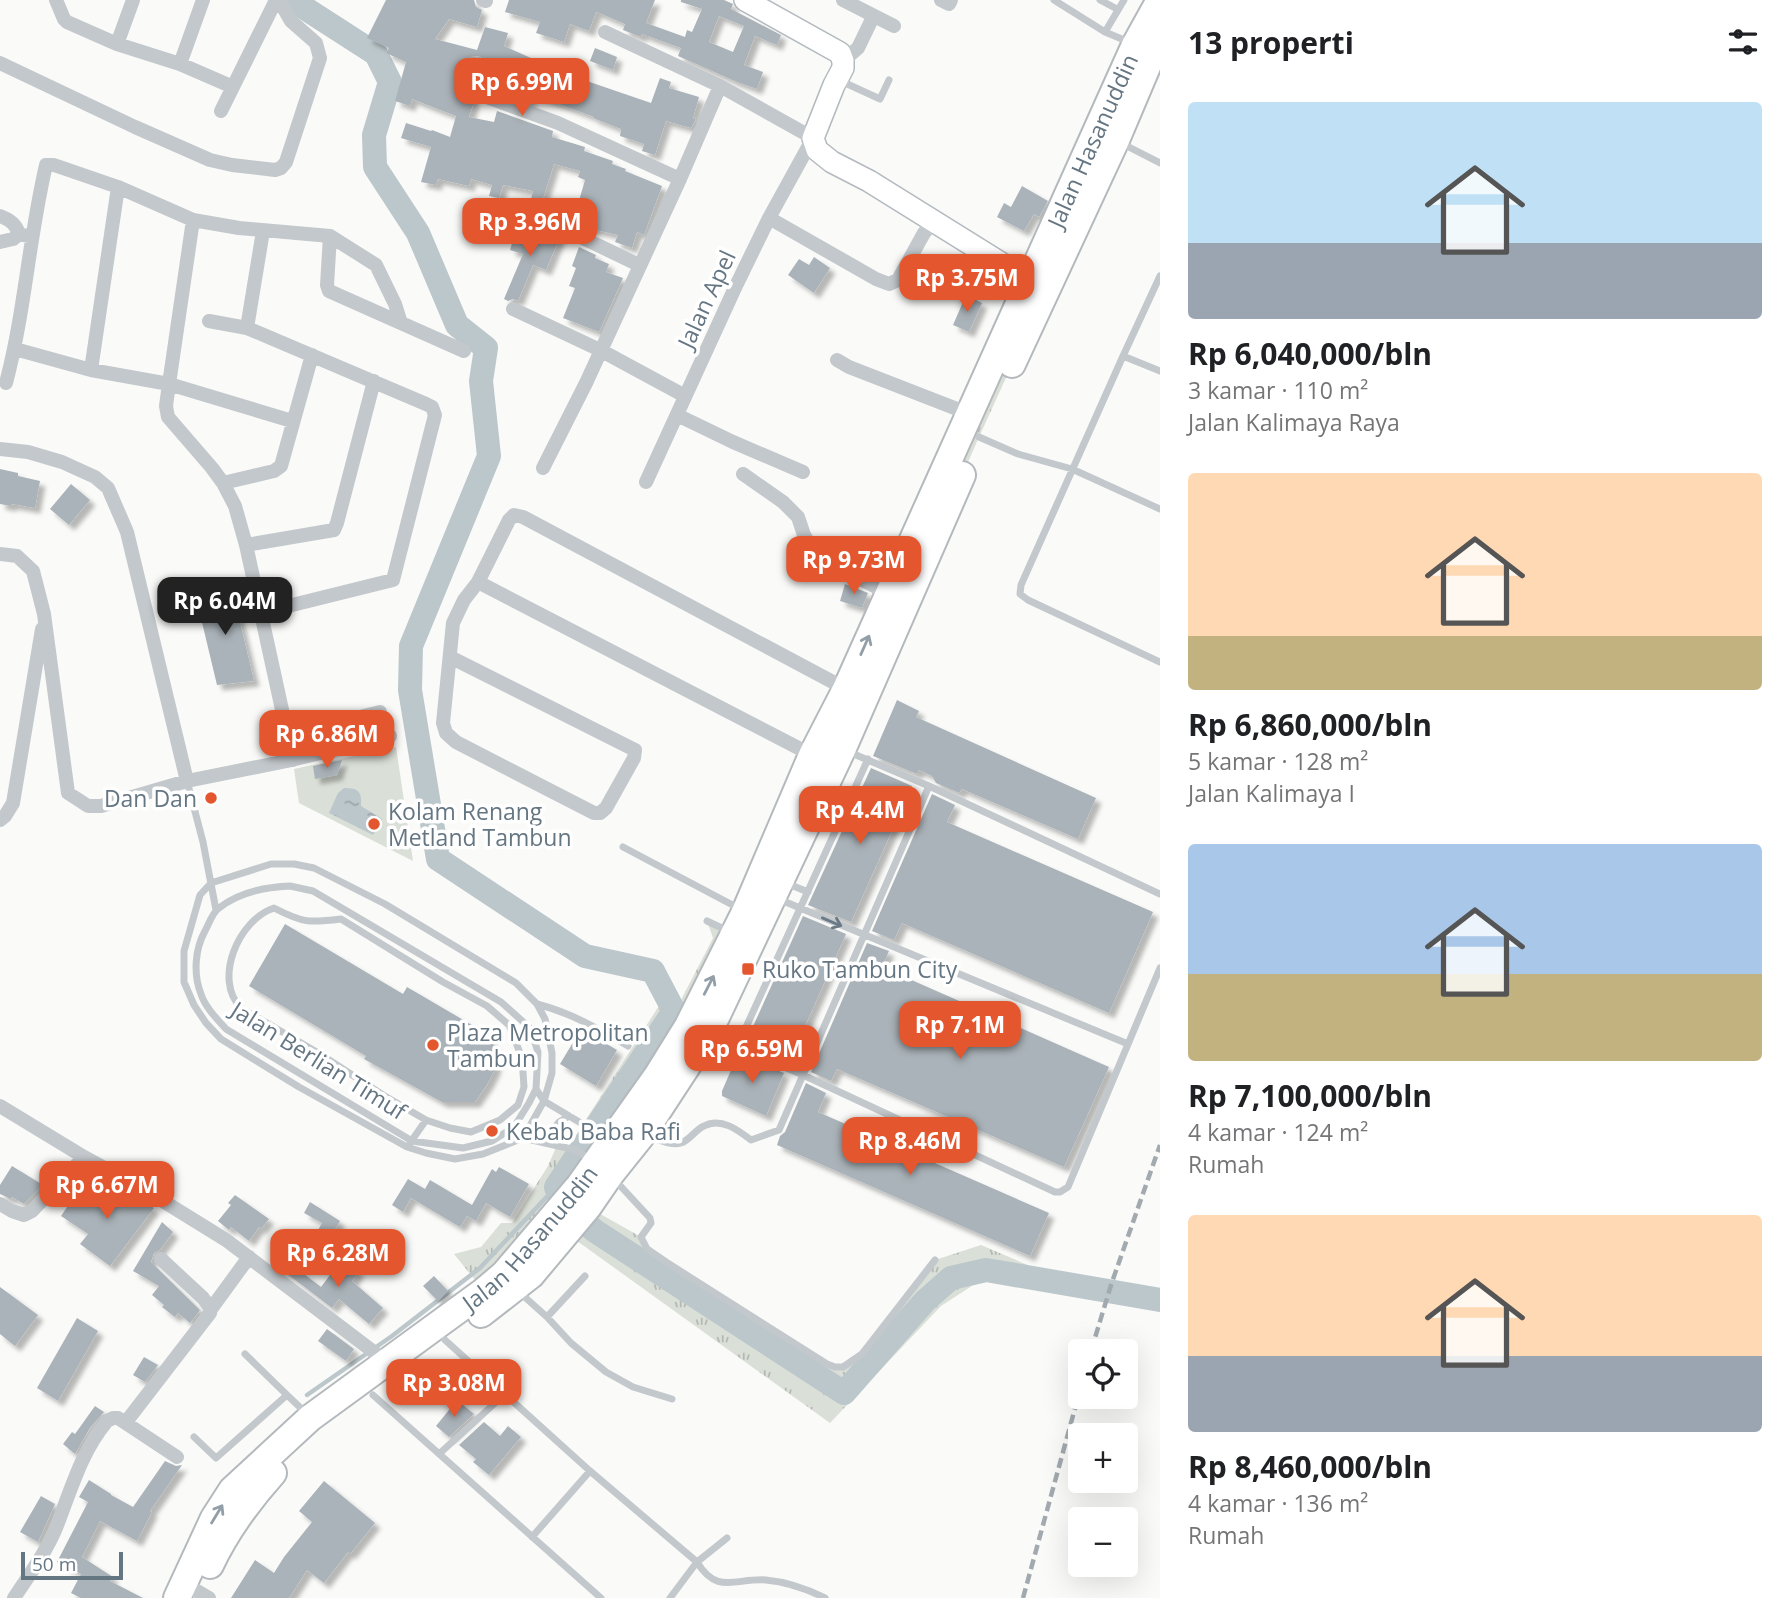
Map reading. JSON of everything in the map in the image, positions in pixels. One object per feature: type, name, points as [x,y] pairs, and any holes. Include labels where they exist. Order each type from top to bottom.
[{"type":"highway","name":"Jalan Hasanuddin","points":[[605,1149],[708,1034],[776,888],[851,753],[975,426],[1037,286],[1135,45],[1160,0]]},
{"type":"highway","name":"Jalan Hasanuddin","points":[[1037,286],[1116,140],[1160,36]]},
{"type":"highway","name":"Jalan Hasanuddin","points":[[194,1596],[214,1518],[232,1490],[310,1418],[484,1291],[558,1227],[584,1196],[605,1149],[657,1076],[688,1026],[740,923],[807,752],[846,689],[888,593],[975,426]]},
{"type":"highway","name":"Jalan Hasanuddin","points":[[194,1596],[218,1548],[249,1499],[279,1465],[516,1289],[531,1275],[558,1227]]},
{"type":"street","points":[[117,44],[133,0]]},
{"type":"street","points":[[180,64],[203,0]]},
{"type":"street","points":[[0,63],[210,160],[275,170],[286,162],[320,58],[316,43],[291,21],[277,0],[220,111]]},
{"type":"street","points":[[745,0],[769,6],[840,53],[843,68],[813,138],[817,150],[832,162],[934,220],[1037,286]]},
{"type":"street","points":[[843,0],[894,26]]},
{"type":"street","points":[[940,0],[949,4],[951,0]]},
{"type":"street","points":[[62,5],[67,22],[117,44],[180,64],[233,87]]},
{"type":"street","points":[[843,61],[858,48],[873,17]]},
{"type":"street","points":[[605,32],[720,86],[813,138]]},
{"type":"street","points":[[475,65],[495,74],[481,95],[558,123],[680,179]]},
{"type":"street","points":[[543,468],[586,383],[720,86]]},
{"type":"street","name":"Jalan Apel","points":[[646,482],[734,290],[769,218],[813,138]]},
{"type":"street","points":[[6,383],[15,349],[25,235],[46,165],[54,165],[118,187],[193,220],[263,231],[330,236],[376,265],[401,323]]},
{"type":"street","points":[[91,370],[118,187]]},
{"type":"street","points":[[529,212],[639,265]]},
{"type":"street","points":[[0,216],[12,221],[25,235]]},
{"type":"street","points":[[769,218],[889,284],[898,280],[934,220]]},
{"type":"street","points":[[193,220],[166,406],[168,417],[212,468],[235,506],[293,760]]},
{"type":"street","points":[[247,328],[263,231]]},
{"type":"street","points":[[0,242],[25,235]]},
{"type":"street","points":[[330,236],[329,290],[464,351]]},
{"type":"street","points":[[513,309],[600,350],[685,396]]},
{"type":"street","points":[[209,321],[247,328],[312,355],[426,404],[432,407],[435,415],[393,580],[260,613]]},
{"type":"street","points":[[15,349],[91,370],[169,384],[292,421]]},
{"type":"street","points":[[223,483],[281,466],[312,355]]},
{"type":"street","points":[[837,360],[975,426]]},
{"type":"street","points":[[246,545],[334,530],[374,382]]},
{"type":"street","points":[[677,415],[803,472]]},
{"type":"street","points":[[0,449],[28,452],[71,466],[95,477],[108,488],[127,532],[187,781]]},
{"type":"street","points":[[743,474],[783,502],[798,517],[812,549],[845,571],[888,593]]},
{"type":"street","points":[[450,657],[635,750],[634,758],[606,808],[600,813],[594,813],[456,742],[446,733],[443,723],[453,623],[514,515],[523,517],[846,689]]},
{"type":"street","points":[[0,554],[17,556],[33,571],[44,614],[68,793],[88,807],[187,781],[293,760],[390,736]]},
{"type":"street","points":[[478,582],[807,752]]},
{"type":"street","points":[[0,820],[13,803],[44,614]]},
{"type":"street","points":[[288,735],[380,712]]},
{"type":"street","points":[[0,1105],[226,1240],[387,1362]]},
{"type":"street","points":[[0,1204],[24,1215],[32,1211],[84,1157]]},
{"type":"street","points":[[126,1422],[249,1258]]},
{"type":"street","points":[[161,1259],[203,1298],[211,1309]]},
{"type":"street","points":[[14,1598],[41,1559],[81,1462],[107,1420],[114,1418],[126,1422],[177,1457]]},
{"type":"lane","points":[[1054,0],[1105,32],[1135,45]]},
{"type":"lane","points":[[1100,0],[1117,9]]},
{"type":"lane","points":[[1105,32],[1124,0]]},
{"type":"lane","points":[[834,85],[843,82],[880,99],[889,80]]},
{"type":"lane","points":[[1116,140],[1160,163]]},
{"type":"lane","points":[[1160,276],[1072,469],[1021,585],[1020,594],[1160,662]]},
{"type":"lane","points":[[1123,356],[1160,371]]},
{"type":"lane","points":[[975,426],[1018,454],[1072,469],[1160,509]]},
{"type":"lane","points":[[851,753],[929,786],[1160,894]]},
{"type":"lane","points":[[737,1047],[868,760]]},
{"type":"lane","points":[[187,781],[203,842],[216,910],[233,899],[266,887],[290,886],[313,891],[501,1002],[530,1028],[538,1052],[536,1089],[514,1127],[523,1138]]},
{"type":"lane","points":[[523,1138],[544,1101],[552,1073],[552,1053],[545,1019],[537,1004],[516,983],[385,904],[314,869],[294,864],[271,864],[211,883],[200,895],[184,951],[184,982],[206,1023],[222,1039],[268,1069],[426,1153],[455,1159],[482,1154],[523,1138],[557,1145],[605,1149],[677,1144],[687,1140],[704,1126],[718,1123],[732,1126],[751,1140],[779,1130],[929,786]]},
{"type":"lane","points":[[623,847],[740,923]]},
{"type":"lane","points":[[776,888],[808,892]]},
{"type":"lane","points":[[776,888],[800,909],[1128,1044]]},
{"type":"lane","points":[[274,908],[294,919],[313,923],[341,919],[487,1006],[509,1025],[522,1058],[524,1087],[518,1105],[500,1120],[471,1132],[426,1120],[383,1096],[233,1001],[229,975],[233,954],[237,941],[257,916],[274,908]]},
{"type":"lane","name":"Jalan Berlian Timuf","points":[[216,910],[199,943],[196,971],[201,995],[226,1029],[409,1144],[463,1148],[492,1141],[514,1127]]},
{"type":"lane","points":[[707,920],[740,923]]},
{"type":"lane","points":[[708,1034],[1060,1192],[1068,1187],[1160,968]]},
{"type":"lane","points":[[537,1004],[579,1018],[628,1046]]},
{"type":"lane","points":[[536,1089],[544,1101],[569,1116],[605,1149],[650,1218],[651,1223],[641,1237],[648,1249],[827,1364],[843,1367],[862,1354],[935,1261]]},
{"type":"lane","points":[[557,1145],[552,1131],[563,1118],[569,1116]]},
{"type":"lane","points":[[409,1144],[426,1120]]},
{"type":"lane","points":[[147,1173],[163,1189],[170,1206]]},
{"type":"lane","points":[[547,1317],[585,1276]]},
{"type":"lane","points":[[516,1289],[579,1351],[619,1381],[633,1388],[672,1399]]},
{"type":"lane","points":[[446,1340],[590,1471],[697,1562],[713,1580],[725,1583],[766,1580],[804,1588],[825,1598]]},
{"type":"lane","points":[[245,1354],[310,1418]]},
{"type":"lane","points":[[439,1454],[505,1394]]},
{"type":"lane","points":[[194,1437],[216,1458],[287,1395]]},
{"type":"lane","points":[[373,1395],[601,1598]]},
{"type":"lane","points":[[532,1538],[590,1471]]},
{"type":"lane","points":[[670,1598],[697,1562],[727,1538]]},
{"type":"green space","points":[[1041,301],[842,750],[625,1155],[583,1124],[666,995],[681,1000],[713,938],[707,921],[734,934],[970,414]]},
{"type":"green space","name":"Kolam Renang Metland Tambun","points":[[396,747],[413,861],[299,803],[294,769]]},
{"type":"green space","points":[[557,1145],[576,1150],[595,1164],[484,1291],[454,1254],[481,1247],[501,1223],[512,1223],[548,1166]]},
{"type":"green space","points":[[588,1207],[641,1237],[648,1249],[835,1367],[851,1362],[935,1260],[981,1245],[1037,1269],[1111,1285],[1106,1302],[981,1280],[941,1306],[830,1423],[566,1233]]},
{"type":"water","points":[[344,788],[358,792],[361,806],[382,819],[373,835],[329,813],[338,793]]},
{"type":"building","points":[[386,0],[474,0],[476,7],[482,10],[477,27],[449,19],[435,39],[477,50],[485,27],[508,33],[504,46],[551,67],[548,73],[576,84],[578,78],[651,103],[660,78],[671,82],[669,88],[699,97],[693,118],[696,119],[691,128],[666,121],[655,155],[642,151],[644,144],[620,136],[621,129],[594,117],[527,92],[533,103],[500,92],[501,89],[497,88],[504,75],[502,68],[478,56],[470,57],[466,62],[468,71],[480,78],[473,91],[474,102],[469,117],[494,122],[497,111],[553,131],[552,137],[585,147],[584,151],[613,161],[612,164],[626,169],[625,171],[662,186],[644,235],[637,232],[632,248],[615,242],[618,235],[587,228],[588,223],[559,214],[564,200],[578,204],[585,180],[578,177],[580,171],[554,164],[542,202],[531,199],[533,191],[503,185],[499,198],[489,196],[492,185],[471,179],[469,186],[438,179],[436,185],[421,182],[431,147],[401,138],[406,123],[450,137],[456,116],[412,99],[410,106],[395,101],[406,62],[386,53],[389,48],[367,38]]},
{"type":"building","points":[[509,0],[655,0],[646,23],[685,37],[687,30],[692,32],[702,9],[681,0],[724,0],[733,4],[731,9],[781,35],[777,45],[755,36],[744,65],[763,72],[757,89],[678,56],[681,48],[623,30],[625,24],[596,12],[589,31],[570,24],[564,42],[536,33],[540,22],[505,12]],"holes":[[[719,16],[744,26],[733,52],[709,42]]]},
{"type":"building","points":[[595,48],[617,57],[613,70],[590,61]]},
{"type":"building","points":[[1022,186],[1048,201],[1039,217],[1034,214],[1024,231],[997,217],[1004,203],[1011,207]]},
{"type":"building","points":[[516,230],[548,239],[550,233],[560,237],[546,270],[533,265],[518,301],[508,301],[504,299],[523,254],[510,250]]},
{"type":"building","points":[[579,247],[609,264],[606,272],[623,278],[599,332],[563,318],[575,288],[569,286],[576,268],[572,266]]},
{"type":"building","points":[[814,257],[830,268],[814,293],[788,275],[799,259],[809,265]]},
{"type":"building","points":[[966,295],[982,303],[969,332],[953,325]]},
{"type":"building","points":[[0,469],[40,481],[35,508],[0,504]]},
{"type":"building","points":[[71,484],[90,500],[69,525],[50,509]]},
{"type":"building","points":[[845,584],[868,593],[862,608],[840,601]]},
{"type":"building","points":[[232,588],[254,681],[217,685],[195,593]]},
{"type":"building","points":[[897,700],[919,711],[916,717],[1096,798],[1078,839],[962,789],[959,793],[936,783],[932,776],[919,770],[917,774],[873,756]]},
{"type":"building","points":[[342,760],[337,775],[315,779],[313,766]]},
{"type":"building","points":[[871,768],[912,786],[851,922],[808,905]]},
{"type":"building","points":[[932,794],[955,805],[947,822],[1153,912],[1109,1013],[902,923],[894,940],[872,931]]},
{"type":"building","points":[[803,916],[846,934],[789,1062],[745,1044]]},
{"type":"building","points":[[285,924],[403,994],[407,987],[489,1035],[497,1055],[495,1069],[475,1102],[442,1102],[364,1059],[366,1056],[249,986]]},
{"type":"building","points":[[867,943],[889,951],[882,967],[1109,1067],[1064,1167],[837,1069],[831,1081],[811,1072]]},
{"type":"building","points":[[581,1029],[617,1050],[596,1086],[560,1064]]},
{"type":"building","points":[[738,1054],[784,1073],[766,1116],[722,1096]]},
{"type":"building","points":[[806,1083],[826,1093],[818,1112],[1049,1213],[1030,1256],[777,1145]]},
{"type":"building","points":[[12,1166],[43,1185],[24,1204],[0,1194],[0,1185]]},
{"type":"building","points":[[499,1167],[529,1184],[510,1217],[486,1203],[476,1221],[467,1216],[460,1227],[411,1198],[403,1212],[392,1205],[408,1179],[425,1189],[430,1180],[472,1205],[492,1169],[496,1172]]},
{"type":"building","points":[[82,1185],[109,1203],[120,1188],[154,1208],[110,1266],[80,1244],[88,1234],[61,1216]]},
{"type":"building","points":[[235,1195],[269,1219],[249,1241],[218,1221],[231,1205],[228,1203]]},
{"type":"building","points":[[310,1202],[340,1221],[325,1246],[313,1239],[322,1223],[304,1213]]},
{"type":"building","points":[[162,1222],[173,1232],[160,1250],[154,1253],[151,1262],[200,1310],[190,1323],[178,1313],[175,1317],[162,1307],[164,1305],[152,1295],[159,1286],[133,1271]]},
{"type":"building","points":[[283,1258],[321,1287],[342,1259],[359,1272],[352,1281],[383,1308],[369,1324],[339,1299],[332,1308],[277,1266]]},
{"type":"building","points":[[434,1276],[448,1291],[438,1301],[423,1286]]},
{"type":"building","points":[[0,1287],[38,1315],[15,1346],[0,1334]]},
{"type":"building","points":[[77,1318],[98,1331],[58,1401],[37,1388]]},
{"type":"building","points":[[327,1329],[354,1349],[346,1361],[318,1341]]},
{"type":"building","points":[[144,1357],[158,1365],[145,1382],[133,1375]]},
{"type":"building","points":[[457,1400],[474,1414],[449,1437],[436,1426]]},
{"type":"building","points":[[95,1406],[104,1412],[90,1428],[75,1454],[63,1444],[72,1432],[75,1434]]},
{"type":"building","points":[[484,1422],[500,1436],[508,1426],[521,1437],[489,1475],[473,1462],[476,1459],[459,1445]]},
{"type":"building","points":[[165,1461],[176,1466],[182,1465],[150,1511],[152,1512],[137,1541],[100,1521],[82,1557],[113,1577],[110,1581],[143,1598],[81,1598],[71,1593],[81,1574],[57,1562],[88,1502],[79,1497],[89,1480],[133,1507]]},
{"type":"building","points":[[324,1481],[375,1523],[324,1583],[307,1570],[289,1598],[231,1598],[255,1560],[274,1573],[312,1522],[299,1511]]},
{"type":"building","points":[[41,1496],[55,1504],[38,1542],[20,1532]]},
{"type":"waterway","points":[[292,0],[376,54],[390,82],[374,135],[375,167],[418,233],[457,325],[486,348],[481,381],[489,456],[411,646],[410,690],[438,859],[585,956],[653,971],[674,1011],[556,1187],[562,1204],[595,1231],[844,1393],[925,1301],[951,1278],[986,1270],[1160,1300]]},
{"type":"waterway","points":[[307,1395],[392,1336],[480,1268],[556,1187]]},
{"type":"railway","points":[[1095,1339],[1160,1145]]},
{"type":"railway","points":[[1023,1598],[1075,1409]]},
{"type":"place","name":"Dan Dan","points":[[211,798]]},
{"type":"place","name":"Kolam Renang Metland Tambun","points":[[374,824]]},
{"type":"place","name":"Ruko Tambun City","points":[[748,969]]},
{"type":"place","name":"Plaza Metropolitan Tambun","points":[[433,1045]]},
{"type":"place","name":"Kebab Baba Rafi","points":[[492,1131]]}]
